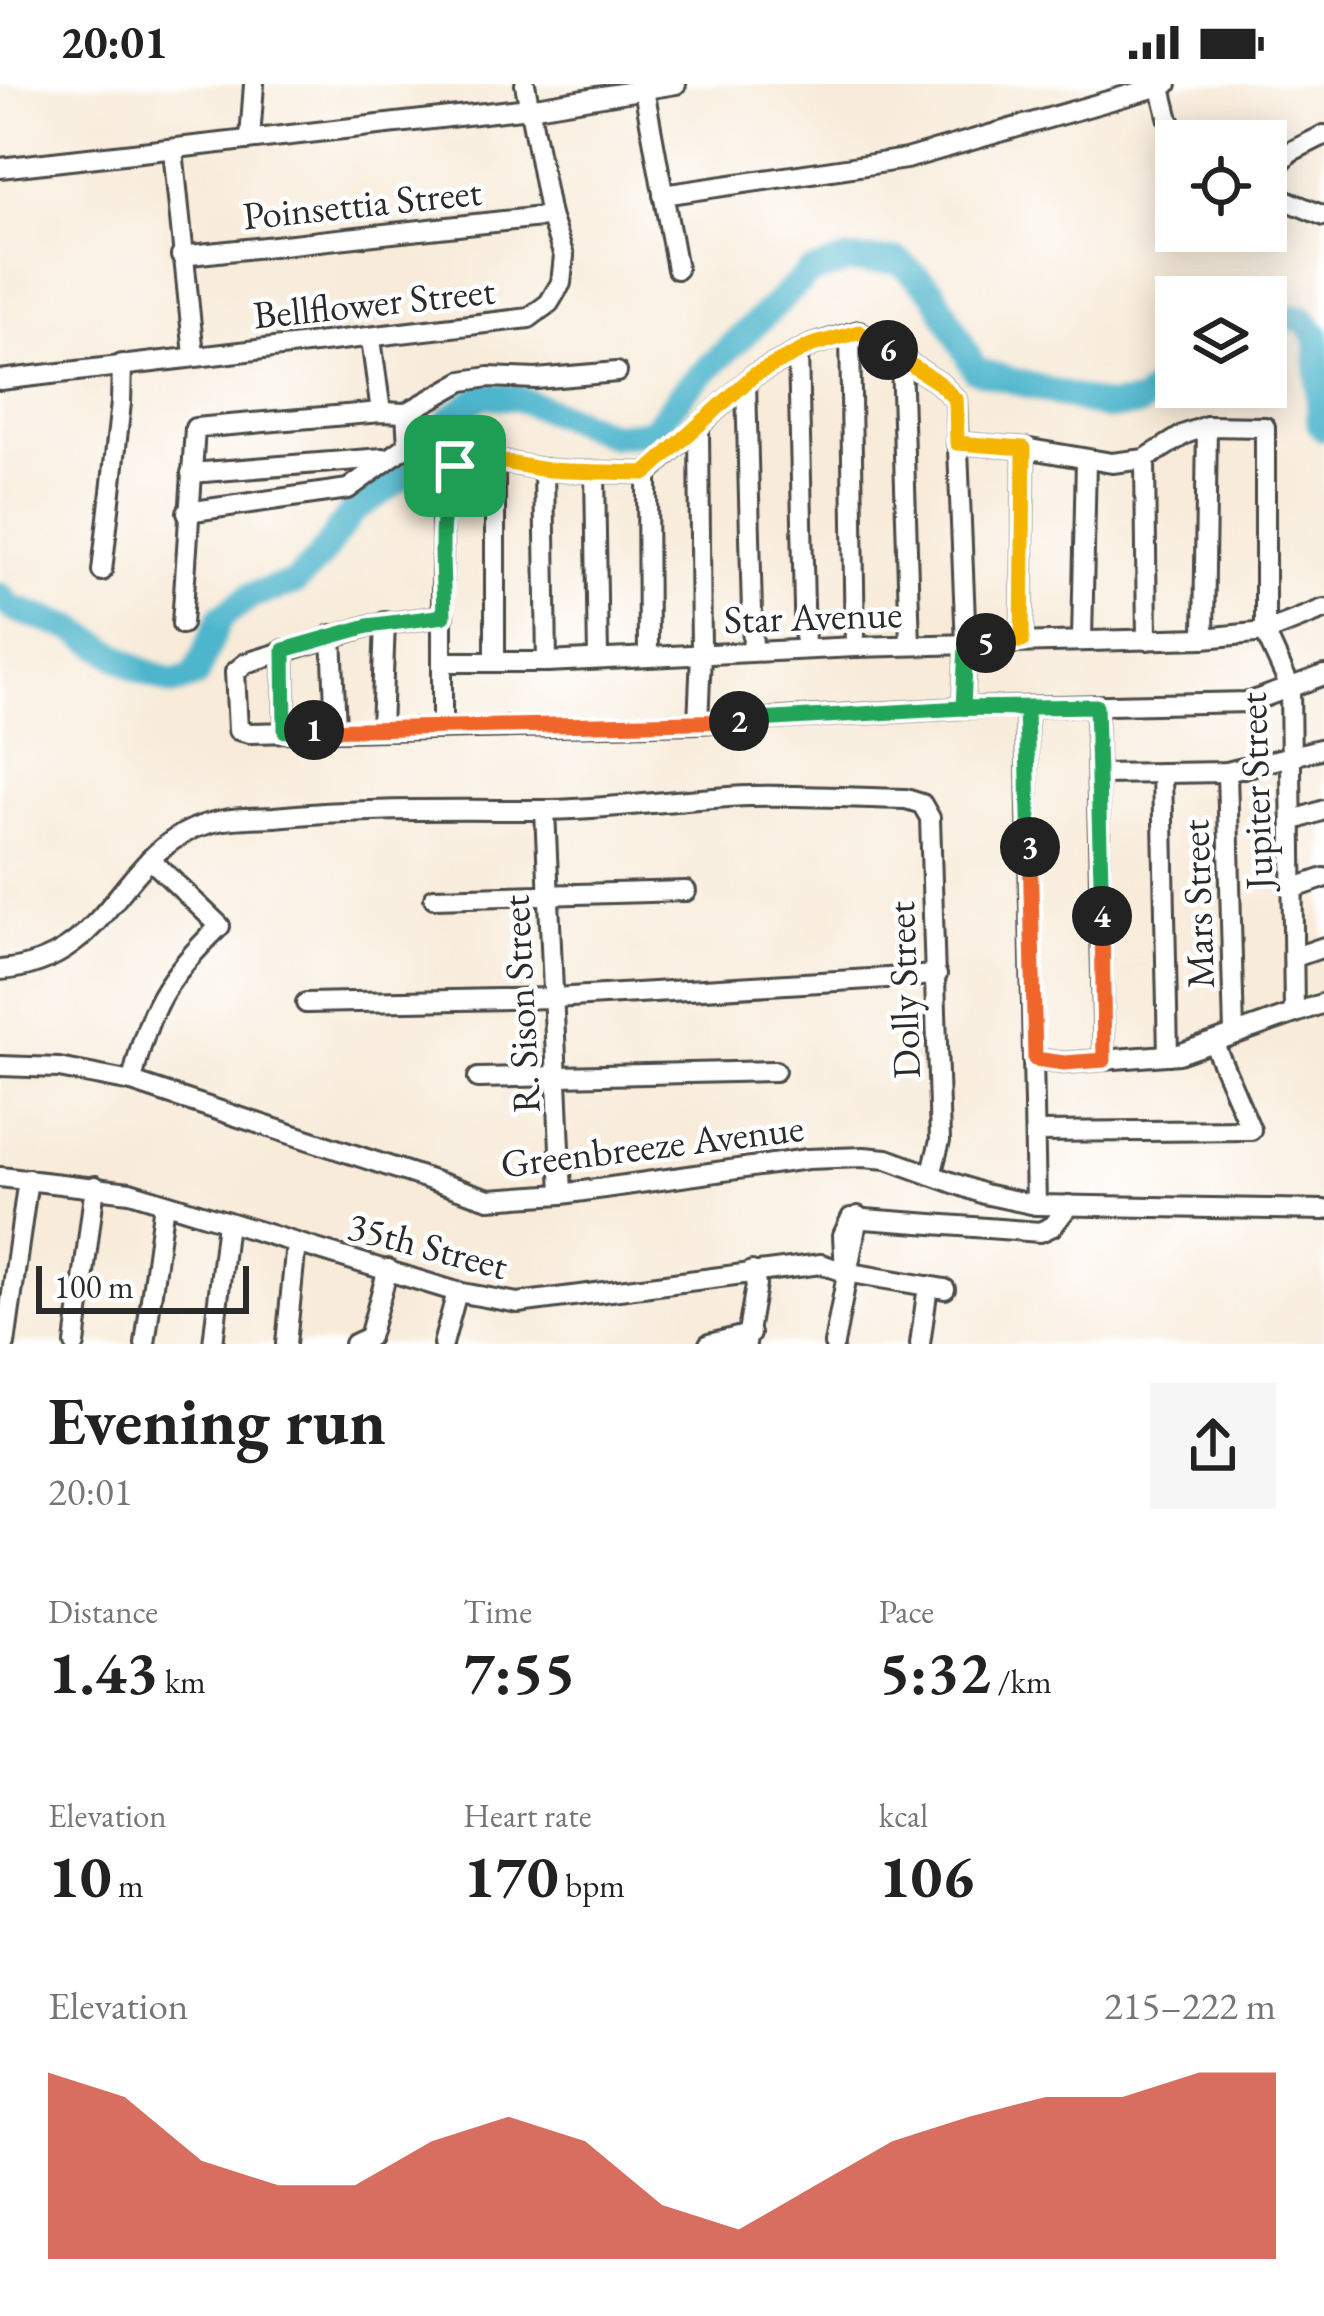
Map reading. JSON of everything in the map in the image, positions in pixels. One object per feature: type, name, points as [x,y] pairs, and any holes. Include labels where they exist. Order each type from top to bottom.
[{"type":"street","points":[[250,140],[254,84]]},
{"type":"street","name":"Bellflower Street","points":[[0,380],[529,318],[549,303],[561,283],[562,241],[550,216],[525,84]]},
{"type":"street","points":[[0,168],[529,108],[676,84]]},
{"type":"street","points":[[664,195],[906,160],[1162,85],[1169,120]]},
{"type":"street","points":[[644,87],[677,268]]},
{"type":"street","points":[[1287,155],[1324,135]]},
{"type":"street","points":[[173,150],[194,355]]},
{"type":"street","points":[[1287,201],[1324,216]]},
{"type":"street","name":"Poinsettia Street","points":[[181,256],[550,216]]},
{"type":"street","points":[[191,473],[386,458],[412,449],[452,466],[495,459],[544,469],[646,473],[746,383],[798,352],[859,332],[939,383],[956,400],[966,645],[963,708]]},
{"type":"street","points":[[850,334],[855,647]]},
{"type":"street","points":[[371,339],[381,412]]},
{"type":"street","points":[[798,352],[805,649]]},
{"type":"street","points":[[902,359],[910,645]]},
{"type":"street","points":[[102,571],[122,364]]},
{"type":"street","points":[[182,624],[195,428],[406,413],[476,379],[617,372]]},
{"type":"street","points":[[746,383],[753,651]]},
{"type":"street","points":[[406,413],[412,449]]},
{"type":"street","points":[[957,443],[1024,448],[1112,463],[1145,459],[1207,426],[1204,638]]},
{"type":"street","name":"Jupiter Street","points":[[1207,426],[1265,427],[1265,632],[1291,687],[1294,1013]]},
{"type":"street","points":[[698,723],[699,428]]},
{"type":"street","points":[[1022,641],[1024,448]]},
{"type":"street","points":[[187,512],[270,509],[348,490],[386,458]]},
{"type":"street","points":[[495,459],[495,661]]},
{"type":"street","points":[[1145,459],[1148,640]]},
{"type":"street","points":[[1082,640],[1085,460]]},
{"type":"street","points":[[442,726],[442,517],[452,466]]},
{"type":"street","points":[[544,469],[547,662]]},
{"type":"street","points":[[595,472],[598,659]]},
{"type":"street","points":[[646,473],[648,656]]},
{"type":"street","name":"Star Avenue","points":[[444,662],[1204,638],[1265,632],[1324,608]]},
{"type":"street","points":[[444,616],[385,622],[246,663],[235,672],[238,730],[698,723],[963,708],[1250,702],[1324,675]]},
{"type":"street","points":[[381,729],[385,622]]},
{"type":"street","points":[[332,635],[336,729]]},
{"type":"street","points":[[284,650],[285,731]]},
{"type":"street","points":[[1096,706],[1104,1060]]},
{"type":"street","points":[[1026,709],[1036,1205]]},
{"type":"street","points":[[1100,773],[1227,772],[1324,748]]},
{"type":"street","name":"Mars Street","points":[[1227,772],[1234,1034]]},
{"type":"street","points":[[1162,773],[1168,1054]]},
{"type":"street","name":"Dolly Street","points":[[545,810],[751,796],[906,799],[922,804],[930,818],[937,975],[940,1142],[931,1175]]},
{"type":"street","points":[[0,970],[38,965],[65,951],[118,899],[150,859],[172,840],[211,823],[360,810],[545,810]]},
{"type":"street","name":"R. Sison Street","points":[[545,810],[562,1194]]},
{"type":"street","points":[[1292,821],[1324,810]]},
{"type":"street","points":[[132,1082],[155,1001],[172,975],[220,926],[150,859]]},
{"type":"street","points":[[1292,889],[1324,878]]},
{"type":"street","points":[[434,898],[686,891]]},
{"type":"street","points":[[1294,957],[1324,946]]},
{"type":"street","points":[[306,1003],[554,998],[937,975]]},
{"type":"street","points":[[1035,1059],[1064,1063],[1168,1054],[1214,1044],[1324,1003]]},
{"type":"street","points":[[1036,1132],[1251,1130],[1214,1044]]},
{"type":"street","name":"Greenbreeze Avenue","points":[[0,1066],[59,1068],[132,1082],[489,1199],[562,1194],[808,1159],[887,1159],[984,1194],[1036,1205],[1324,1210]]},
{"type":"street","points":[[478,1078],[775,1071]]},
{"type":"street","name":"35th Street","points":[[0,1177],[95,1186],[457,1292],[518,1303],[821,1264],[936,1287],[920,1344]]},
{"type":"street","points":[[5,1344],[28,1179]]},
{"type":"street","points":[[75,1344],[95,1186]]},
{"type":"street","points":[[145,1344],[164,1203]]},
{"type":"street","points":[[834,1344],[858,1216],[1040,1232],[1053,1226],[1069,1205]]},
{"type":"street","points":[[213,1344],[227,1222]]},
{"type":"street","points":[[286,1344],[296,1243]]},
{"type":"street","points":[[354,1344],[369,1337],[388,1269]]},
{"type":"street","points":[[710,1344],[748,1339],[756,1285],[752,1270]]},
{"type":"street","points":[[442,1344],[457,1292]]},
{"type":"waterway","points":[[0,596],[12,608],[74,629],[136,668],[173,683],[195,676],[221,617],[252,595],[294,583],[316,562],[352,512],[412,471],[452,417],[483,395],[517,398],[612,435],[651,432],[687,388],[808,274],[846,261],[899,261],[934,292],[975,370],[1107,407],[1140,404],[1155,391]]},
{"type":"waterway","points":[[1287,318],[1302,318],[1317,336],[1320,423],[1324,428]]},
{"type":"route","points":[[455,466],[442,517],[444,616],[385,622],[284,650],[285,731],[698,723],[963,708],[1026,709],[1035,1059],[1104,1060],[1096,706],[963,708],[966,645],[1022,641],[1024,448],[957,443],[956,400],[939,383],[859,332],[812,345],[754,375],[646,473],[544,469],[495,459],[455,466]]}]
